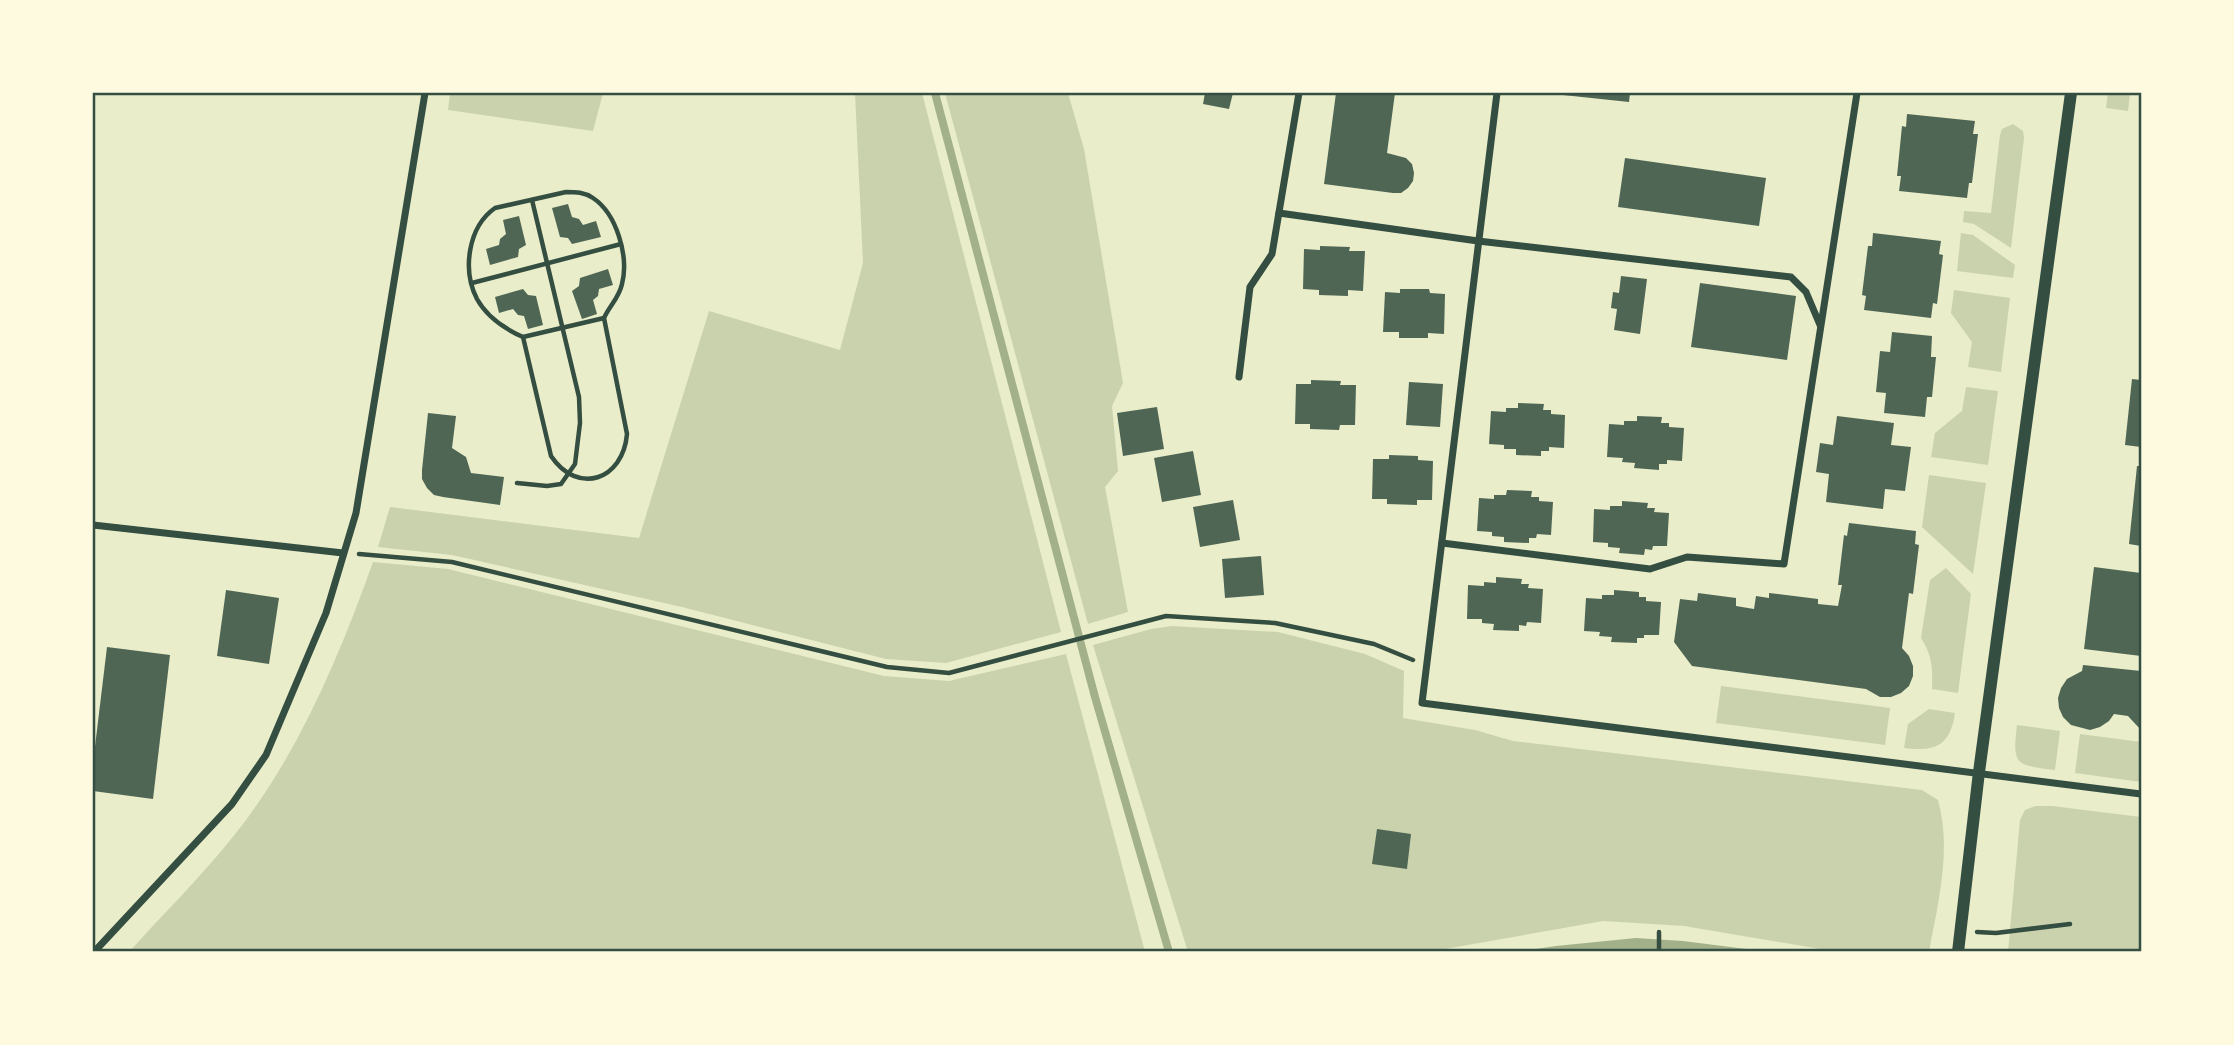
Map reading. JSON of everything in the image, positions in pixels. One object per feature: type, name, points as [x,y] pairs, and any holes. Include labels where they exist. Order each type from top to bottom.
[{"type":"street","points":[[94,952],[232,804],[266,755],[326,613],[356,513],[425,93]]},
{"type":"street","points":[[1239,377],[1250,287],[1272,254],[1299,93]]},
{"type":"street","points":[[1497,93],[1422,703],[2141,794]]},
{"type":"street","points":[[1442,543],[1650,569],[1687,556],[1784,564],[1857,93]]},
{"type":"street","points":[[1958,952],[1979,772],[2071,93]]},
{"type":"street","points":[[1279,214],[1478,242],[1791,277],[1806,292],[1821,328]]},
{"type":"street","points":[[93,525],[343,553]]},
{"type":"path","points":[[566,192],[580,192],[594,198],[607,212],[621,244],[623,281],[617,300],[604,318],[523,337],[507,330],[490,316],[477,299],[470,262],[471,243],[476,230],[487,214],[495,208],[532,200],[566,192]]},
{"type":"path","points":[[517,483],[547,486],[561,484],[575,464],[579,422],[579,397],[532,200]]},
{"type":"path","points":[[472,283],[621,244]]},
{"type":"path","points":[[523,337],[551,456],[559,469],[572,477],[588,480],[607,474],[620,462],[626,450],[627,434],[604,318]]},
{"type":"path","points":[[343,553],[452,562],[887,667],[949,673],[1166,616],[1275,623],[1374,644],[1427,666]]},
{"type":"path","points":[[1996,933],[2070,924]]},
{"type":"path","points":[[1658,932],[1659,952]]},
{"type":"shaded area","points":[[450,93],[603,93],[593,131],[448,110]]},
{"type":"shaded area","points":[[855,93],[922,93],[1061,632],[946,663],[886,659],[682,607],[452,555],[378,547],[390,507],[639,538],[709,311],[840,350],[863,263]]},
{"type":"shaded area","points":[[945,93],[1068,93],[1084,149],[1123,383],[1112,406],[1118,471],[1105,487],[1128,612],[1088,624]]},
{"type":"shaded area","points":[[2108,93],[2130,93],[2128,111],[2106,108]]},
{"type":"shaded area","points":[[2013,124],[2023,131],[2024,138],[2011,248],[1974,224],[1963,222],[1964,211],[1991,213],[2000,135],[2002,129]]},
{"type":"shaded area","points":[[1961,233],[1973,235],[2015,265],[2013,278],[1957,271]]},
{"type":"shaded area","points":[[1954,290],[2010,298],[2001,372],[1968,367],[1972,342],[1951,313]]},
{"type":"shaded area","points":[[1966,387],[1998,391],[1988,465],[1931,457],[1935,433],[1962,411]]},
{"type":"shaded area","points":[[1929,475],[1986,483],[1973,574],[1922,527]]},
{"type":"shaded area","points":[[373,562],[448,569],[884,676],[949,681],[1066,654],[1145,952],[129,952],[223,849],[259,802],[315,703]]},
{"type":"shaded area","points":[[1946,568],[1971,594],[1958,693],[1932,689],[1931,662],[1921,638],[1930,580]]},
{"type":"shaded area","points":[[1172,626],[1278,632],[1365,654],[1404,671],[1403,718],[1475,730],[1513,741],[1922,790],[1938,800],[1944,838],[1942,876],[1929,952],[1838,952],[1684,926],[1603,921],[1428,952],[1188,952],[1093,645]]},
{"type":"shaded area","points":[[1721,686],[1890,708],[1885,745],[1716,723]]},
{"type":"shaded area","points":[[1929,709],[1955,713],[1945,740],[1924,749],[1904,748],[1908,724]]},
{"type":"shaded area","points":[[2017,725],[2060,731],[2055,770],[2032,767],[2020,761],[2015,749]]},
{"type":"shaded area","points":[[2080,734],[2141,742],[2141,782],[2075,773]]},
{"type":"shaded area","points":[[2035,806],[2141,817],[2141,952],[2008,952],[2020,820],[2025,810]]},
{"type":"shaded area","points":[[1636,938],[1683,941],[1770,952],[1516,952]]},
{"type":"building","points":[[1205,93],[1233,93],[1229,109],[1203,104]]},
{"type":"building","points":[[1336,93],[1395,93],[1387,153],[1406,158],[1412,164],[1414,173],[1413,181],[1401,193],[1324,184]]},
{"type":"building","points":[[1563,93],[1630,93],[1629,102]]},
{"type":"building","points":[[1907,114],[1975,121],[1973,134],[1978,134],[1972,183],[1969,183],[1967,198],[1899,191],[1901,176],[1897,176],[1902,126],[1906,127]]},
{"type":"building","points":[[1625,158],[1766,178],[1759,226],[1618,207]]},
{"type":"building","points":[[568,204],[572,217],[579,219],[583,225],[596,221],[601,237],[572,244],[568,238],[560,237],[552,208]]},
{"type":"building","points":[[519,216],[526,245],[519,249],[518,257],[490,265],[486,249],[499,245],[500,239],[506,234],[503,220]]},
{"type":"building","points":[[1873,233],[1941,241],[1939,254],[1943,255],[1937,304],[1933,303],[1931,318],[1864,310],[1866,296],[1862,295],[1868,246],[1872,246]]},
{"type":"building","points":[[1320,246],[1350,247],[1349,251],[1365,251],[1363,291],[1348,290],[1348,296],[1319,295],[1319,290],[1303,289],[1304,249],[1320,250]]},
{"type":"building","points":[[608,269],[613,285],[599,289],[598,296],[593,300],[597,314],[582,319],[572,291],[579,286],[580,278]]},
{"type":"building","points":[[1621,276],[1647,279],[1640,334],[1614,330],[1617,309],[1611,308],[1613,292],[1619,293]]},
{"type":"building","points":[[1700,283],[1796,296],[1787,360],[1691,347]]},
{"type":"building","points":[[523,289],[528,295],[536,296],[543,325],[528,329],[524,316],[518,315],[513,309],[499,313],[495,297]]},
{"type":"building","points":[[1400,289],[1429,289],[1430,293],[1445,294],[1444,334],[1428,333],[1428,338],[1399,338],[1399,332],[1383,332],[1385,292],[1400,293]]},
{"type":"building","points":[[1892,332],[1932,336],[1931,357],[1936,357],[1932,397],[1927,397],[1925,417],[1884,413],[1886,393],[1876,392],[1880,351],[1890,352]]},
{"type":"building","points":[[2132,379],[2141,380],[2141,447],[2125,445]]},
{"type":"building","points":[[1311,380],[1341,381],[1340,385],[1356,385],[1355,425],[1340,425],[1339,430],[1310,429],[1310,424],[1295,424],[1296,384],[1311,384]]},
{"type":"building","points":[[1409,382],[1443,384],[1440,427],[1406,425]]},
{"type":"building","points":[[1518,403],[1544,404],[1543,410],[1551,410],[1551,414],[1565,415],[1564,448],[1549,447],[1549,451],[1541,451],[1541,456],[1516,455],[1516,449],[1504,449],[1504,445],[1489,444],[1491,411],[1506,412],[1506,408],[1518,408]]},
{"type":"building","points":[[1157,407],[1164,449],[1123,456],[1117,413]]},
{"type":"building","points":[[428,413],[456,416],[452,448],[466,457],[471,473],[504,477],[500,505],[434,495],[427,488],[422,479],[422,470]]},
{"type":"building","points":[[1637,416],[1662,417],[1661,423],[1669,423],[1669,427],[1684,428],[1682,461],[1667,460],[1667,464],[1659,464],[1659,470],[1634,468],[1635,463],[1622,462],[1623,458],[1607,457],[1609,424],[1624,425],[1624,421],[1637,421]]},
{"type":"building","points":[[1837,416],[1894,423],[1891,445],[1911,447],[1905,491],[1885,489],[1883,509],[1826,502],[1829,474],[1816,472],[1820,443],[1833,445]]},
{"type":"building","points":[[1193,451],[1201,495],[1162,502],[1154,458]]},
{"type":"building","points":[[1389,455],[1418,456],[1418,460],[1433,461],[1432,500],[1417,500],[1417,505],[1387,504],[1387,499],[1372,499],[1373,459],[1389,459]]},
{"type":"building","points":[[2137,466],[2141,466],[2141,546],[2129,544]]},
{"type":"building","points":[[1507,490],[1532,491],[1531,497],[1539,497],[1539,501],[1553,502],[1551,535],[1537,534],[1536,538],[1529,538],[1529,543],[1504,542],[1504,537],[1492,536],[1492,532],[1477,531],[1479,498],[1494,499],[1494,495],[1506,495]]},
{"type":"building","points":[[1233,500],[1240,540],[1200,547],[1193,507]]},
{"type":"building","points":[[1622,501],[1648,503],[1647,508],[1655,508],[1654,512],[1669,513],[1667,546],[1645,549],[1644,555],[1619,553],[1620,548],[1608,547],[1608,543],[1593,542],[1594,509],[1610,510],[1610,506],[1622,506]]},
{"type":"building","points":[[1849,523],[1916,531],[1915,544],[1919,545],[1902,648],[1913,666],[1909,686],[1891,697],[1880,697],[1866,689],[1692,666],[1674,642],[1680,599],[1697,601],[1698,593],[1736,598],[1736,606],[1754,609],[1756,596],[1769,598],[1769,593],[1818,599],[1818,604],[1838,606],[1842,585],[1838,585],[1844,535],[1847,536]]},
{"type":"building","points":[[1261,556],[1264,595],[1225,598],[1222,559]]},
{"type":"building","points":[[2094,567],[2141,573],[2141,656],[2084,649]]},
{"type":"building","points":[[1496,577],[1522,579],[1521,584],[1529,584],[1528,588],[1543,589],[1541,623],[1527,622],[1526,626],[1519,625],[1519,631],[1493,630],[1494,624],[1482,623],[1482,619],[1467,619],[1468,585],[1484,586],[1484,582],[1496,583]]},
{"type":"building","points":[[226,590],[279,598],[269,664],[217,656]]},
{"type":"building","points":[[1614,590],[1639,592],[1639,597],[1646,597],[1646,601],[1661,602],[1659,635],[1644,635],[1644,638],[1637,638],[1637,643],[1611,642],[1612,637],[1599,636],[1600,632],[1584,631],[1586,598],[1602,599],[1602,595],[1614,595]]},
{"type":"building","points":[[107,647],[170,655],[153,799],[93,791],[93,763]]},
{"type":"building","points":[[2083,665],[2141,671],[2141,730],[2128,716],[2114,714],[2100,727],[2090,730],[2071,725],[2063,717],[2058,698],[2061,688],[2067,679],[2082,671]]},
{"type":"building","points":[[1377,829],[1411,834],[1407,869],[1372,864]]},
{"type":"waterway","points":[[935,93],[1095,697],[1169,952]]}]
